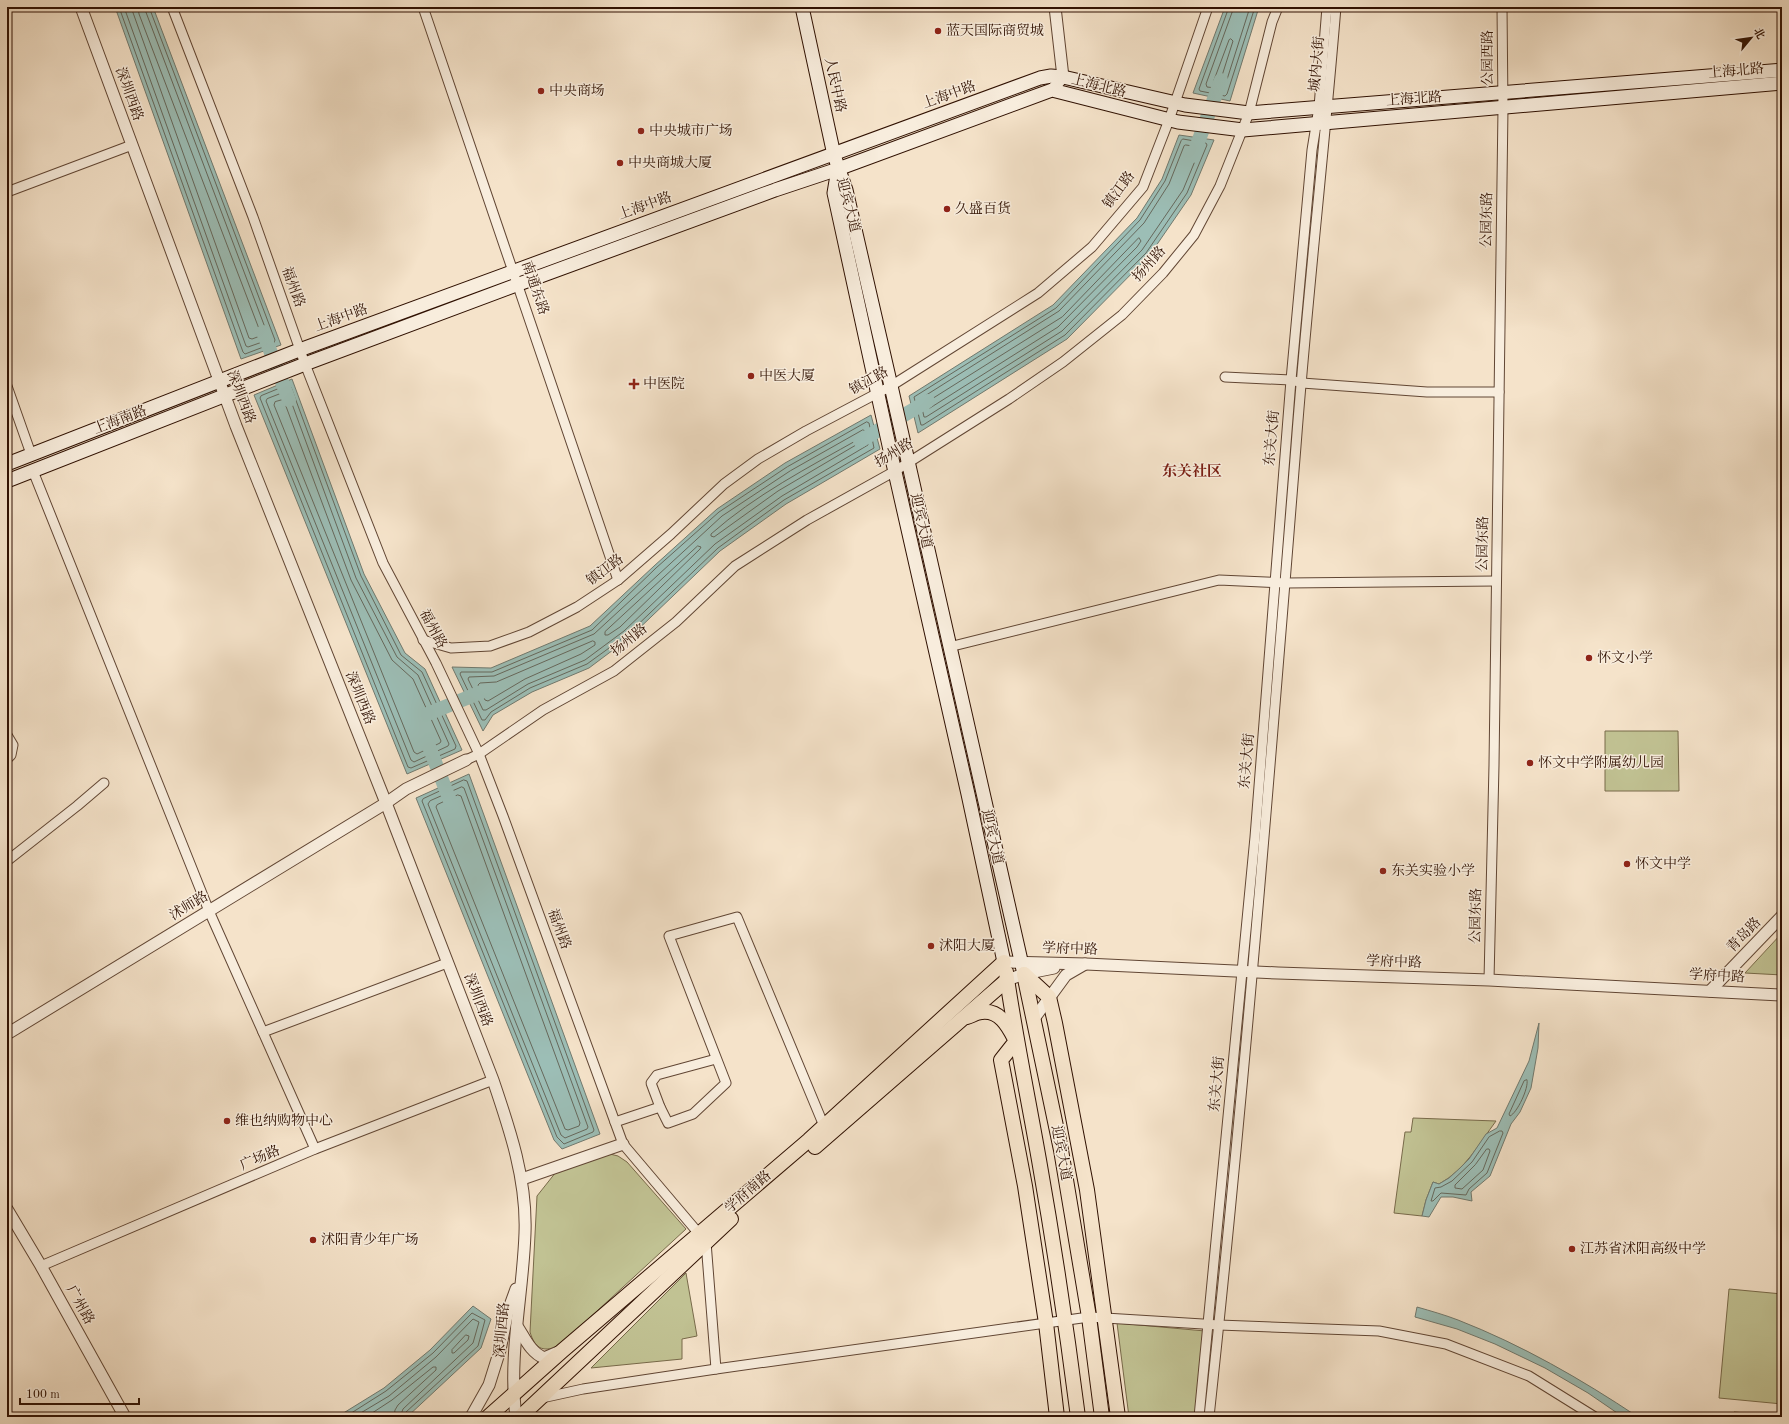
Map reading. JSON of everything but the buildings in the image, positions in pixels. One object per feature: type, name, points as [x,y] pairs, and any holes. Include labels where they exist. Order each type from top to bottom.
[{"type":"main road","name":"人民中路","points":[[802,7],[838,169]]},
{"type":"main road","name":"上海北路","points":[[1063,77],[1180,104],[1244,113],[1782,70]]},
{"type":"main road","name":"上海中路","points":[[239,373],[1040,78],[1051,76],[1063,77]]},
{"type":"main road","name":"上海北路","points":[[1052,90],[1174,121],[1238,130],[1782,83]]},
{"type":"main road","points":[[302,366],[768,192],[838,169],[1052,90]]},
{"type":"main road","name":"迎宾大道","points":[[838,169],[846,190],[893,391],[1022,968],[1061,1150],[1089,1318],[1102,1417]]},
{"type":"main road","name":"迎宾大道","points":[[838,169],[834,193],[1004,962],[1016,1041],[1039,1159],[1078,1417]]},
{"type":"main road","name":"上海南路","points":[[7,481],[302,366]]},
{"type":"main road","name":"上海南路","points":[[7,464],[239,373]]},
{"type":"main road","name":"学府南路","points":[[520,1417],[702,1238],[1004,962]]},
{"type":"main road","points":[[1022,968],[1049,998],[1087,1190],[1106,1318],[1118,1417]]},
{"type":"main road","name":"学府南路","points":[[488,1417],[562,1351],[702,1238],[1007,980]]},
{"type":"main road","points":[[959,1020],[982,1012],[998,1015],[1006,1024],[1016,1041],[1001,1060],[1025,1186],[1046,1323],[1057,1417]]},
{"type":"street","name":"深圳西路","points":[[81,7],[224,396],[386,803],[493,1080],[508,1125],[522,1179],[525,1204],[525,1233],[512,1381],[516,1417]]},
{"type":"street","name":"福州路","points":[[172,7],[250,209],[302,366],[383,563],[436,663],[479,754],[506,823],[623,1144],[702,1238]]},
{"type":"street","name":"南通东路","points":[[424,7],[618,580]]},
{"type":"street","points":[[1052,90],[1063,77],[1055,7]]},
{"type":"street","name":"镇江路","points":[[423,640],[451,648],[490,646],[529,632],[577,607],[618,580],[671,534],[724,484],[772,451],[893,391],[1038,293],[1092,247],[1143,187],[1174,121],[1208,7]]},
{"type":"street","name":"扬州路","points":[[386,803],[406,789],[479,754],[542,710],[614,671],[676,622],[735,566],[807,520],[895,471],[1015,395],[1063,362],[1122,315],[1163,274],[1194,235],[1220,186],[1278,7]]},
{"type":"street","name":"城内大街","points":[[1323,107],[1327,7]]},
{"type":"street","name":"城内大街","points":[[1323,107],[1336,7]]},
{"type":"street","name":"公园西路","points":[[1502,7],[1502,108]]},
{"type":"street","name":"东关大街","points":[[1199,1417],[1286,583],[1323,107]]},
{"type":"street","name":"公园东路","points":[[1489,980],[1499,392],[1502,108]]},
{"type":"street","name":"东关大街","points":[[1209,1417],[1219,1325],[1291,380],[1312,150],[1321,123]]},
{"type":"street","points":[[7,192],[132,145]]},
{"type":"street","points":[[1225,377],[1291,380],[1302,383],[1427,392],[1499,392]]},
{"type":"street","points":[[7,386],[31,454]]},
{"type":"street","points":[[33,471],[208,911],[316,1149]]},
{"type":"street","points":[[950,646],[1214,580],[1286,583],[1496,581]]},
{"type":"street","points":[[7,735],[12,740],[13,745],[11,755],[7,759]]},
{"type":"street","points":[[7,861],[104,783]]},
{"type":"street","name":"沭师路","points":[[7,1034],[386,803]]},
{"type":"street","name":"青岛路","points":[[1710,991],[1782,916]]},
{"type":"street","points":[[716,1059],[657,1075],[651,1083],[668,1123],[694,1114],[726,1083],[669,936],[737,917],[824,1126]]},
{"type":"street","points":[[1004,962],[1022,968]]},
{"type":"street","points":[[263,1032],[447,963]]},
{"type":"street","points":[[1033,1020],[1066,975],[1086,964]]},
{"type":"street","name":"学府中路","points":[[1022,968],[1050,968],[1086,964],[1489,980],[1782,995]]},
{"type":"street","points":[[1007,980],[1022,968]]},
{"type":"street","name":"广场路","points":[[41,1266],[316,1149],[493,1080]]},
{"type":"street","points":[[615,1122],[660,1107]]},
{"type":"street","points":[[522,1179],[623,1144]]},
{"type":"street","name":"广州路","points":[[7,1209],[41,1266],[125,1417]]},
{"type":"street","points":[[702,1238],[716,1369]]},
{"type":"street","points":[[470,1417],[490,1385],[500,1350],[508,1310],[521,1278]]},
{"type":"street","points":[[540,1398],[583,1389],[716,1369],[1064,1320],[1106,1318],[1219,1325],[1379,1331],[1446,1344],[1529,1376],[1595,1417]]},
{"type":"street","points":[[517,1326],[530,1347],[538,1355],[544,1358],[562,1351]]},
{"type":"green space","points":[[1605,731],[1678,731],[1679,791],[1605,791]]},
{"type":"green space","points":[[1782,933],[1782,975],[1745,973]]},
{"type":"green space","points":[[1413,1118],[1496,1121],[1464,1164],[1439,1184],[1433,1182],[1422,1216],[1394,1213],[1405,1132],[1411,1132]]},
{"type":"green space","points":[[606,1153],[618,1156],[627,1162],[686,1229],[558,1347],[543,1349],[534,1342],[530,1332],[537,1196],[556,1172]]},
{"type":"green space","points":[[686,1273],[697,1336],[682,1339],[682,1359],[591,1368]]},
{"type":"green space","points":[[1729,1289],[1782,1294],[1782,1404],[1719,1398]]},
{"type":"green space","points":[[1117,1323],[1205,1331],[1195,1417],[1129,1417]]},
{"type":"green space","points":[[1734,1412],[1782,1416],[1782,1417],[1733,1417]]},
{"type":"water","points":[[115,7],[153,7],[281,345],[241,359]]},
{"type":"water","points":[[1225,7],[1259,7],[1230,101],[1193,93]]},
{"type":"water","points":[[1179,135],[1214,140],[1191,195],[1149,256],[1067,339],[918,433],[909,396],[1053,305],[1137,218],[1162,179]]},
{"type":"water","points":[[292,379],[364,574],[405,653],[425,669],[462,750],[407,774],[254,395]]},
{"type":"water","points":[[871,415],[880,449],[786,504],[720,551],[629,638],[589,668],[532,692],[493,715],[483,731],[452,667],[491,668],[590,626],[717,509],[785,463]]},
{"type":"water","points":[[469,774],[600,1134],[562,1149],[554,1140],[416,798]]},
{"type":"water","points":[[1539,1023],[1538,1048],[1531,1088],[1520,1112],[1511,1124],[1490,1176],[1471,1192],[1472,1201],[1453,1197],[1441,1197],[1429,1217],[1422,1216],[1433,1182],[1439,1184],[1449,1178],[1469,1159],[1486,1134],[1497,1128],[1529,1061]]},
{"type":"water","points":[[473,1306],[491,1319],[481,1348],[407,1417],[337,1417],[384,1388],[430,1350]]},
{"type":"water","points":[[1417,1307],[1458,1320],[1505,1340],[1573,1376],[1638,1417],[1623,1417],[1588,1393],[1545,1368],[1495,1344],[1457,1329],[1415,1317]]},
{"type":"waterway","points":[[1193,156],[1221,80]]},
{"type":"waterway","points":[[263,332],[289,400]]},
{"type":"waterway","points":[[860,441],[928,401]]},
{"type":"waterway","points":[[425,715],[484,691]]},
{"type":"waterway","points":[[428,744],[451,803]]},
{"type":"place","name":"蓝天国际商贸城","points":[[938,31]]},
{"type":"place","name":"中央商场","points":[[541,91]]},
{"type":"place","name":"中央城市广场","points":[[641,131]]},
{"type":"place","name":"中央商城大厦","points":[[620,163]]},
{"type":"place","name":"久盛百货","points":[[947,209]]},
{"type":"place","name":"中医大厦","points":[[751,376]]},
{"type":"place","name":"中医院","points":[[634,384]]},
{"type":"place","name":"怀文小学","points":[[1589,658]]},
{"type":"place","name":"怀文中学附属幼儿园","points":[[1530,763]]},
{"type":"place","name":"怀文中学","points":[[1627,864]]},
{"type":"place","name":"东关实验小学","points":[[1383,871]]},
{"type":"place","name":"沭阳大厦","points":[[931,946]]},
{"type":"place","name":"维也纳购物中心","points":[[227,1121]]},
{"type":"place","name":"沭阳青少年广场","points":[[313,1240]]},
{"type":"place","name":"江苏省沭阳高级中学","points":[[1572,1249]]},
{"type":"district","name":"东关社区","points":[[1192,472]]}]
